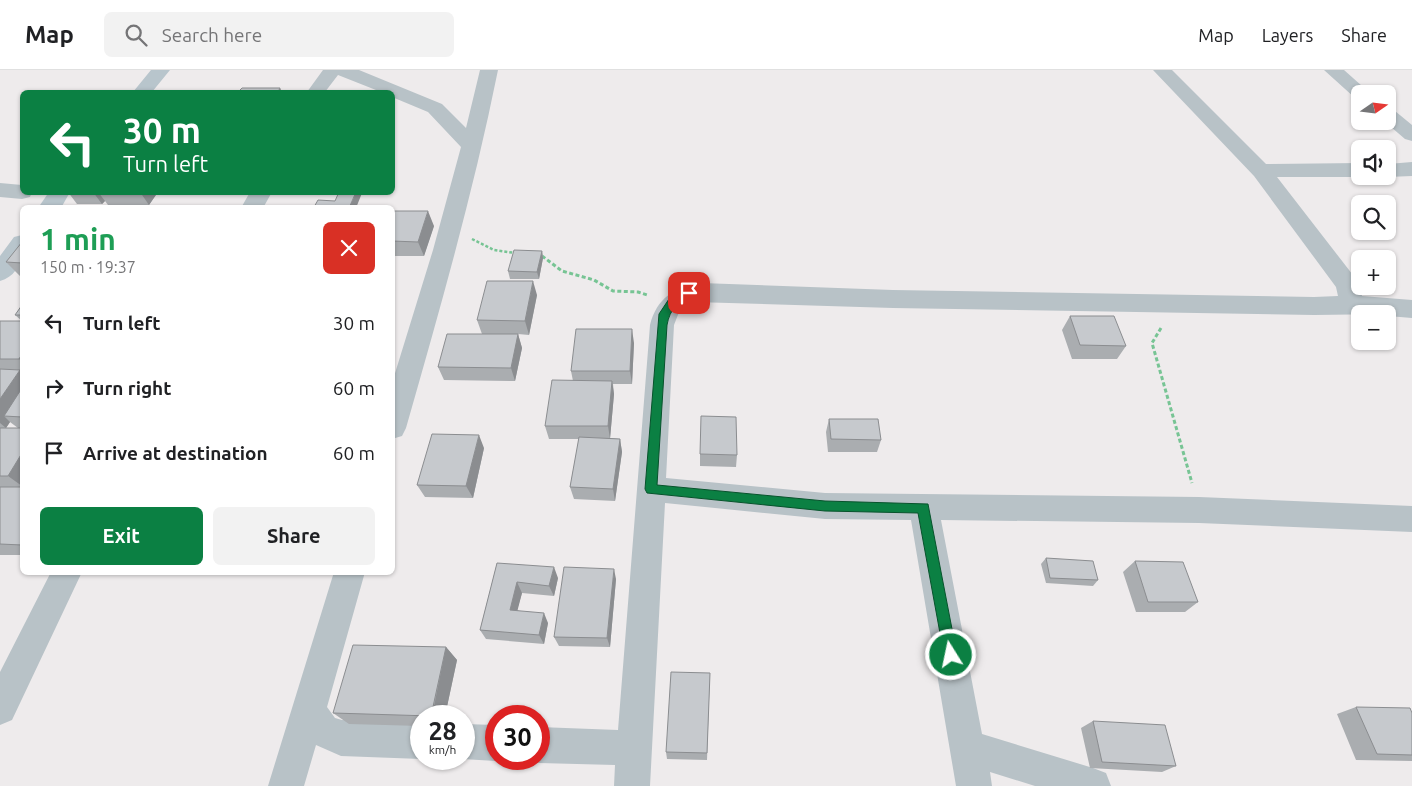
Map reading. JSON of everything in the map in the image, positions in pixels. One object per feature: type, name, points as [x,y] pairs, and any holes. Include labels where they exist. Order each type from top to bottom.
[{"type":"street","points":[[144,90],[161,70]]},
{"type":"street","points":[[317,90],[332,70]]},
{"type":"street","points":[[343,70],[391,90]]},
{"type":"street","points":[[395,418],[473,147],[489,70]]},
{"type":"street","points":[[1162,70],[1261,171],[1348,285],[1351,304]]},
{"type":"street","points":[[1333,70],[1351,85]]},
{"type":"street","points":[[395,91],[435,108],[473,147]]},
{"type":"street","points":[[1396,122],[1412,135]]},
{"type":"street","points":[[1396,170],[1412,169]]},
{"type":"street","points":[[1261,171],[1351,170]]},
{"type":"street","points":[[0,190],[20,192]]},
{"type":"street","points":[[0,273],[20,246]]},
{"type":"street","points":[[632,786],[662,325],[664,314],[672,302],[689,293],[701,292],[893,298],[1314,306],[1351,304],[1412,309]]},
{"type":"street","points":[[651,489],[825,506],[1199,510],[1412,519]]},
{"type":"street","points":[[924,508],[974,786]]},
{"type":"street","points":[[0,708],[66,575]]},
{"type":"street","points":[[286,786],[349,575]]},
{"type":"street","points":[[308,712],[323,730],[340,738],[410,741]]},
{"type":"street","points":[[550,745],[634,748]]},
{"type":"street","points":[[968,747],[1093,786]]},
{"type":"path","points":[[451,228],[494,250],[505,253],[524,254]]},
{"type":"path","points":[[534,254],[541,256],[562,271],[594,280],[613,292],[638,292],[672,302]]},
{"type":"path","points":[[1199,303],[1157,332],[1152,343],[1199,510]]},
{"type":"building","points":[[242,88],[280,88],[279,90],[240,90]]},
{"type":"building","points":[[338,195],[355,195],[350,205],[315,205],[318,200],[335,201]]},
{"type":"building","points":[[395,211],[428,211],[418,242],[395,241]]},
{"type":"building","points":[[20,244],[20,263],[6,262]]},
{"type":"building","points":[[514,250],[542,251],[537,272],[508,271]]},
{"type":"building","points":[[487,281],[533,281],[525,321],[477,320]]},
{"type":"building","points":[[20,308],[20,315],[15,315]]},
{"type":"building","points":[[1070,316],[1114,316],[1126,346],[1080,345]]},
{"type":"building","points":[[0,321],[20,321],[20,357],[19,359],[0,359]]},
{"type":"building","points":[[576,329],[632,329],[630,371],[571,371]]},
{"type":"building","points":[[447,334],[518,334],[511,368],[438,367]]},
{"type":"building","points":[[0,369],[20,370],[0,399]]},
{"type":"building","points":[[552,380],[612,381],[608,426],[545,426]]},
{"type":"building","points":[[20,391],[20,417],[4,416]]},
{"type":"building","points":[[701,416],[736,417],[737,455],[700,454]]},
{"type":"building","points":[[829,419],[878,419],[881,440],[831,439]]},
{"type":"building","points":[[0,428],[20,428],[20,456],[8,476],[0,476]]},
{"type":"building","points":[[432,434],[479,435],[466,486],[417,485]]},
{"type":"building","points":[[579,437],[620,439],[613,489],[570,487]]},
{"type":"building","points":[[0,487],[20,487],[20,545],[0,544]]},
{"type":"building","points":[[1046,558],[1093,561],[1098,580],[1050,578]]},
{"type":"building","points":[[1135,561],[1183,562],[1198,602],[1148,602]]},
{"type":"building","points":[[497,563],[554,567],[549,586],[517,582],[510,610],[544,613],[539,635],[480,630]]},
{"type":"building","points":[[564,567],[614,569],[607,638],[554,637]]},
{"type":"building","points":[[353,645],[446,647],[433,705],[410,705],[410,715],[333,713]]},
{"type":"building","points":[[671,672],[710,673],[707,753],[666,752]]},
{"type":"building","points":[[1356,707],[1410,708],[1412,713],[1412,755],[1377,754]]},
{"type":"building","points":[[1093,721],[1165,725],[1176,766],[1102,762]]},
{"type":"route","points":[[689,293],[672,302],[664,314],[651,489],[825,506],[924,508],[951,655]]}]
